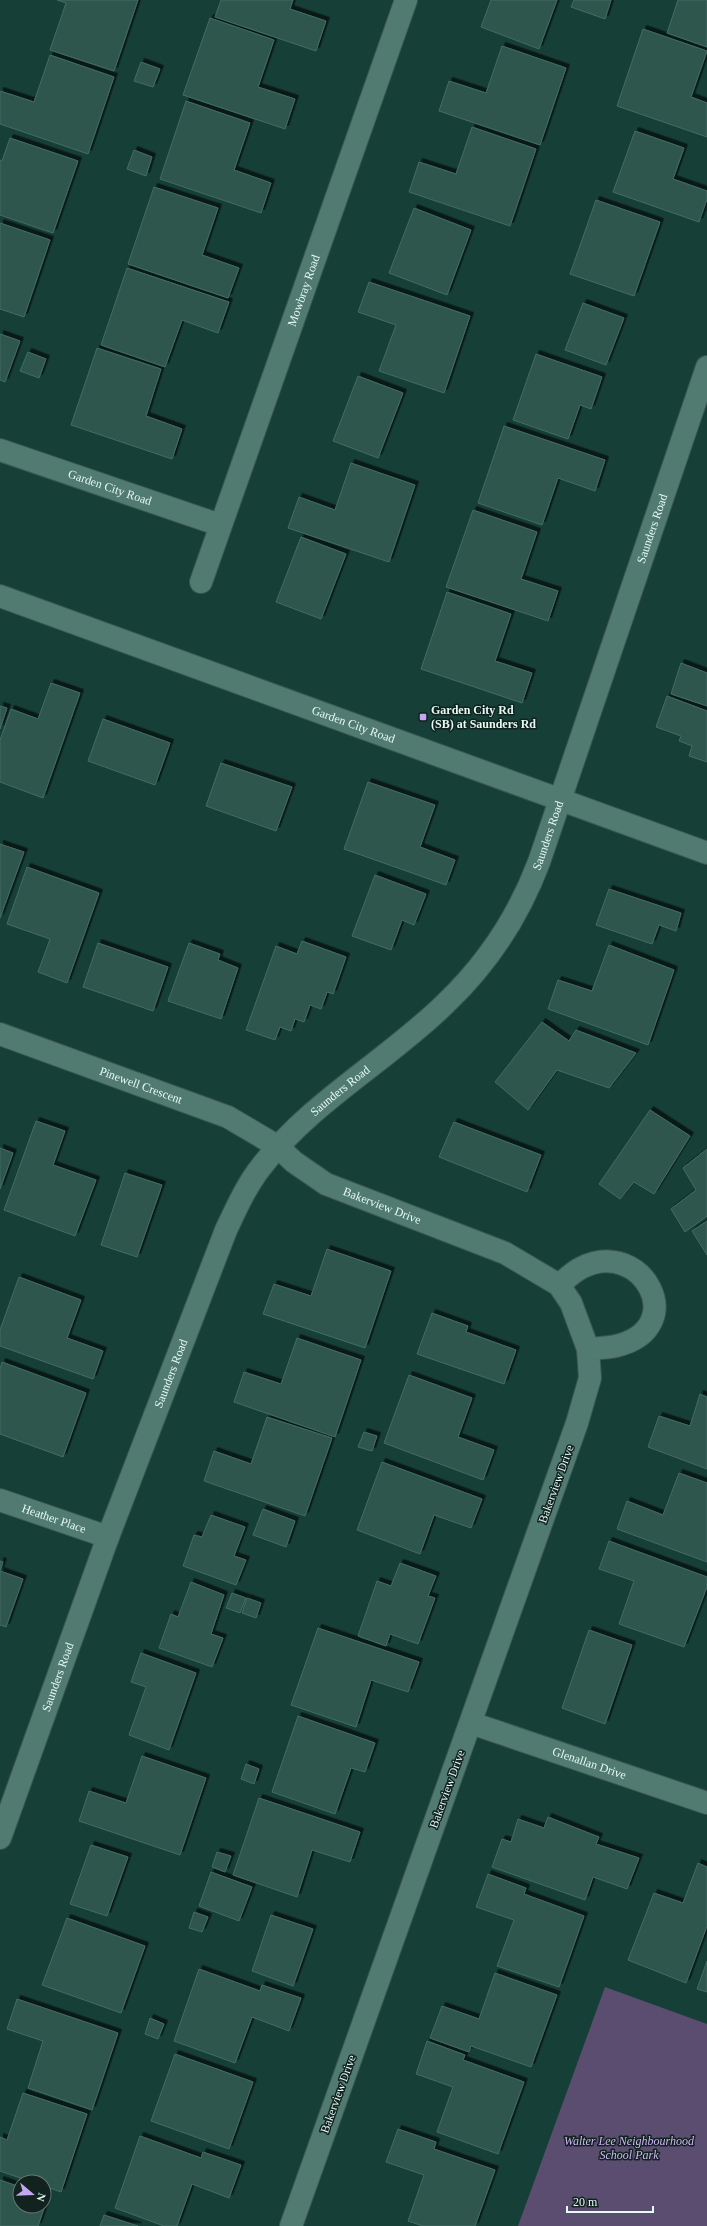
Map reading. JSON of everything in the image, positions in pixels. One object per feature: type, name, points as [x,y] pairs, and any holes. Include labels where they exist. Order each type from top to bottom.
[{"type":"street","name":"Mowbray Road","points":[[201,582],[406,0]]},
{"type":"street","name":"Saunders Road","points":[[0,1838],[108,1537],[226,1230],[240,1199],[260,1168],[277,1146],[343,1086],[410,1036],[446,1003],[479,967],[500,939],[522,901],[536,868],[560,799],[707,367]]},
{"type":"street","name":"Garden City Road","points":[[0,450],[220,525]]},
{"type":"street","name":"Garden City Road","points":[[0,596],[707,853]]},
{"type":"street","name":"Pinewell Crescent","points":[[0,1034],[228,1117],[277,1146]]},
{"type":"street","name":"Bakerview Drive","points":[[277,1146],[294,1162],[326,1184],[505,1253],[559,1284],[571,1303],[588,1348],[590,1378],[577,1423],[291,2226]]},
{"type":"street","points":[[559,1284],[582,1268],[603,1262],[616,1262],[631,1268],[644,1277],[653,1291],[655,1305],[652,1321],[641,1334],[615,1346],[588,1348]]},
{"type":"street","name":"Heather Place","points":[[0,1500],[108,1537]]},
{"type":"street","name":"Glenallan Drive","points":[[471,1723],[707,1803]]},
{"type":"green space","name":"Walter Lee Neighbourhood School Park","points":[[605,1987],[707,2024],[707,2226],[518,2226]]},
{"type":"building","points":[[57,0],[138,0],[114,71],[50,50],[66,3]]},
{"type":"building","points":[[221,0],[293,0],[290,9],[326,21],[316,51],[215,17]]},
{"type":"building","points":[[491,0],[557,0],[539,49],[481,27]]},
{"type":"building","points":[[574,0],[611,0],[605,19],[571,7]]},
{"type":"building","points":[[678,0],[707,0],[707,47],[667,33]]},
{"type":"building","points":[[210,18],[274,40],[258,87],[295,99],[285,129],[183,95]]},
{"type":"building","points":[[643,29],[707,51],[691,97],[707,103],[707,137],[617,106]]},
{"type":"building","points":[[502,46],[566,68],[540,145],[439,111],[449,81],[486,93]]},
{"type":"building","points":[[50,55],[114,77],[88,154],[0,124],[0,91],[34,102]]},
{"type":"building","points":[[141,62],[160,69],[153,87],[134,81]]},
{"type":"building","points":[[186,101],[250,123],[234,170],[271,183],[261,213],[160,179]]},
{"type":"building","points":[[472,127],[536,149],[510,226],[409,192],[419,162],[456,174]]},
{"type":"building","points":[[635,131],[684,148],[673,179],[707,191],[707,199],[699,222],[613,192]]},
{"type":"building","points":[[10,138],[78,161],[53,233],[0,215],[0,160],[2,161]]},
{"type":"building","points":[[134,150],[152,157],[146,176],[127,169]]},
{"type":"building","points":[[154,187],[218,208],[202,255],[239,268],[228,298],[128,264]]},
{"type":"building","points":[[596,200],[660,222],[634,296],[570,274]]},
{"type":"building","points":[[414,208],[471,230],[447,295],[389,273]]},
{"type":"building","points":[[0,223],[50,240],[24,317],[0,309]]},
{"type":"building","points":[[127,268],[229,302],[218,333],[182,320],[165,367],[101,345]]},
{"type":"building","points":[[369,282],[470,316],[444,393],[379,371],[396,325],[358,312]]},
{"type":"building","points":[[583,303],[624,318],[606,365],[565,350]]},
{"type":"building","points":[[0,334],[20,341],[5,382],[0,380]]},
{"type":"building","points":[[97,348],[161,369],[146,416],[182,429],[172,459],[71,425]]},
{"type":"building","points":[[28,352],[46,359],[39,378],[20,371]]},
{"type":"building","points":[[536,354],[602,377],[591,409],[580,405],[568,439],[513,420]]},
{"type":"building","points":[[358,376],[403,393],[378,458],[333,441]]},
{"type":"building","points":[[504,426],[605,460],[595,491],[558,478],[542,525],[478,503]]},
{"type":"building","points":[[351,463],[415,485],[389,562],[288,528],[299,497],[335,510]]},
{"type":"building","points":[[473,510],[537,532],[521,579],[558,591],[548,621],[446,587]]},
{"type":"building","points":[[301,537],[346,554],[321,619],[276,602]]},
{"type":"building","points":[[447,592],[511,614],[495,661],[532,673],[522,703],[421,669]]},
{"type":"building","points":[[681,663],[707,673],[707,706],[671,694]]},
{"type":"building","points":[[51,683],[80,693],[43,798],[0,782],[0,740],[11,709],[38,719]]},
{"type":"building","points":[[667,696],[707,711],[707,762],[689,756],[692,746],[679,741],[681,736],[656,727]]},
{"type":"building","points":[[0,706],[7,708],[0,729]]},
{"type":"building","points":[[103,719],[170,743],[155,785],[88,761]]},
{"type":"building","points":[[221,763],[292,787],[276,831],[206,806]]},
{"type":"building","points":[[368,782],[435,805],[420,847],[455,860],[446,885],[344,849]]},
{"type":"building","points":[[0,844],[24,852],[0,918]]},
{"type":"building","points":[[27,867],[99,893],[67,983],[38,972],[50,939],[7,924]]},
{"type":"building","points":[[375,875],[426,894],[414,925],[402,920],[391,950],[352,936]]},
{"type":"building","points":[[609,889],[681,913],[676,931],[659,925],[652,944],[596,925]]},
{"type":"building","points":[[302,941],[346,957],[333,994],[327,992],[321,1009],[310,1005],[304,1022],[295,1019],[291,1031],[280,1027],[275,1040],[246,1030],[276,946],[297,954]]},
{"type":"building","points":[[98,943],[168,967],[153,1011],[83,987]]},
{"type":"building","points":[[189,943],[220,954],[218,960],[238,968],[221,1019],[168,1001]]},
{"type":"building","points":[[609,945],[674,970],[648,1045],[548,1009],[558,980],[592,991]]},
{"type":"building","points":[[542,1022],[569,1041],[576,1030],[636,1053],[609,1088],[557,1070],[528,1110],[495,1082]]},
{"type":"building","points":[[650,1110],[690,1136],[654,1194],[634,1182],[620,1199],[599,1184]]},
{"type":"building","points":[[36,1121],[65,1131],[53,1165],[96,1180],[75,1236],[4,1210]]},
{"type":"building","points":[[454,1122],[541,1155],[527,1192],[439,1157]]},
{"type":"building","points":[[0,1148],[13,1153],[0,1189]]},
{"type":"building","points":[[707,1149],[707,1216],[685,1232],[671,1209],[696,1190],[683,1168]]},
{"type":"building","points":[[125,1173],[162,1185],[137,1257],[101,1245]]},
{"type":"building","points":[[707,1221],[707,1255],[692,1231]]},
{"type":"building","points":[[327,1249],[391,1271],[365,1348],[263,1314],[274,1284],[311,1296]]},
{"type":"building","points":[[19,1277],[81,1300],[67,1338],[103,1351],[93,1379],[0,1346],[0,1330]]},
{"type":"building","points":[[432,1313],[468,1326],[466,1332],[516,1350],[504,1384],[417,1354]]},
{"type":"building","points":[[297,1338],[361,1360],[335,1437],[234,1402],[244,1372],[281,1384]]},
{"type":"building","points":[[2,1362],[86,1393],[63,1457],[0,1434],[0,1369]]},
{"type":"building","points":[[409,1375],[472,1398],[458,1437],[494,1450],[483,1480],[384,1443]]},
{"type":"building","points":[[700,1394],[707,1397],[707,1469],[648,1447],[659,1416],[690,1426]]},
{"type":"building","points":[[267,1417],[332,1438],[305,1516],[204,1481],[214,1451],[251,1464]]},
{"type":"building","points":[[364,1432],[377,1436],[372,1451],[358,1447]]},
{"type":"building","points":[[382,1462],[482,1499],[471,1528],[434,1515],[420,1554],[357,1530]]},
{"type":"building","points":[[679,1473],[707,1483],[707,1562],[617,1529],[627,1501],[663,1515]]},
{"type":"building","points":[[263,1509],[295,1521],[286,1547],[253,1535]]},
{"type":"building","points":[[211,1515],[245,1527],[234,1556],[246,1560],[236,1585],[183,1566],[194,1535],[202,1537]]},
{"type":"building","points":[[609,1541],[707,1577],[707,1587],[684,1647],[619,1624],[634,1581],[599,1569]]},
{"type":"building","points":[[0,1561],[3,1562],[0,1571]]},
{"type":"building","points":[[400,1563],[436,1576],[428,1596],[435,1598],[418,1644],[390,1634],[386,1646],[358,1636],[377,1581],[391,1586]]},
{"type":"building","points":[[0,1571],[23,1579],[6,1627],[0,1625]]},
{"type":"building","points":[[191,1582],[224,1595],[211,1634],[223,1638],[212,1667],[159,1648],[171,1614],[178,1617]]},
{"type":"building","points":[[232,1593],[246,1598],[240,1613],[226,1608]]},
{"type":"building","points":[[247,1598],[261,1603],[256,1618],[242,1613]]},
{"type":"building","points":[[318,1628],[419,1662],[408,1692],[371,1680],[356,1727],[291,1705]]},
{"type":"building","points":[[589,1630],[632,1645],[605,1724],[562,1708]]},
{"type":"building","points":[[141,1653],[196,1673],[169,1750],[129,1735],[146,1687],[131,1682]]},
{"type":"building","points":[[298,1716],[375,1743],[365,1772],[351,1768],[335,1814],[272,1792]]},
{"type":"building","points":[[142,1756],[206,1778],[180,1855],[79,1821],[89,1791],[126,1803]]},
{"type":"building","points":[[246,1764],[259,1769],[254,1784],[241,1779]]},
{"type":"building","points":[[259,1798],[360,1832],[350,1862],[312,1850],[297,1897],[233,1875]]},
{"type":"building","points":[[548,1817],[599,1837],[596,1844],[639,1858],[627,1889],[593,1877],[585,1900],[492,1867],[502,1839],[511,1842],[518,1819],[544,1828]]},
{"type":"building","points":[[91,1845],[128,1857],[107,1916],[70,1904]]},
{"type":"building","points":[[217,1852],[231,1856],[225,1872],[212,1867]]},
{"type":"building","points":[[698,1863],[707,1867],[707,1926],[686,1983],[628,1960],[654,1893],[683,1903]]},
{"type":"building","points":[[211,1872],[252,1887],[239,1921],[199,1906]]},
{"type":"building","points":[[488,1874],[526,1888],[524,1894],[584,1916],[559,1987],[497,1966],[514,1920],[476,1907]]},
{"type":"building","points":[[194,1912],[208,1917],[202,1932],[189,1928]]},
{"type":"building","points":[[271,1915],[313,1929],[293,1986],[252,1971]]},
{"type":"building","points":[[67,1918],[145,1946],[121,2013],[42,1985]]},
{"type":"building","points":[[707,1961],[707,1992],[697,1989]]},
{"type":"building","points":[[199,1969],[260,1991],[262,1985],[301,1998],[289,2031],[252,2017],[235,2063],[174,2041]]},
{"type":"building","points":[[495,1973],[557,1995],[531,2067],[471,2046],[469,2052],[430,2038],[442,2006],[479,2019]]},
{"type":"building","points":[[17,1999],[118,2033],[92,2110],[28,2088],[43,2041],[7,2029]]},
{"type":"building","points":[[150,2018],[164,2024],[158,2039],[145,2034]]},
{"type":"building","points":[[427,2041],[465,2055],[463,2060],[524,2082],[498,2154],[437,2132],[453,2087],[416,2074]]},
{"type":"building","points":[[175,2054],[253,2082],[229,2149],[151,2121]]},
{"type":"building","points":[[23,2093],[87,2114],[61,2192],[52,2189],[52,2174],[12,2175],[0,2171],[0,2137],[7,2140]]},
{"type":"building","points":[[398,2129],[436,2142],[434,2149],[495,2170],[475,2226],[423,2226],[408,2221],[424,2175],[386,2162]]},
{"type":"building","points":[[140,2136],[201,2158],[203,2152],[241,2165],[229,2198],[192,2184],[177,2226],[164,2226],[115,2208]]},
{"type":"building","points":[[0,2180],[12,2184],[12,2214],[42,2214],[38,2226],[0,2226]]},
{"type":"building","points":[[104,2215],[138,2226],[100,2226]]},
{"type":"place","name":"Garden City Rd (SB) at Saunders Rd","points":[[423,717]]}]
